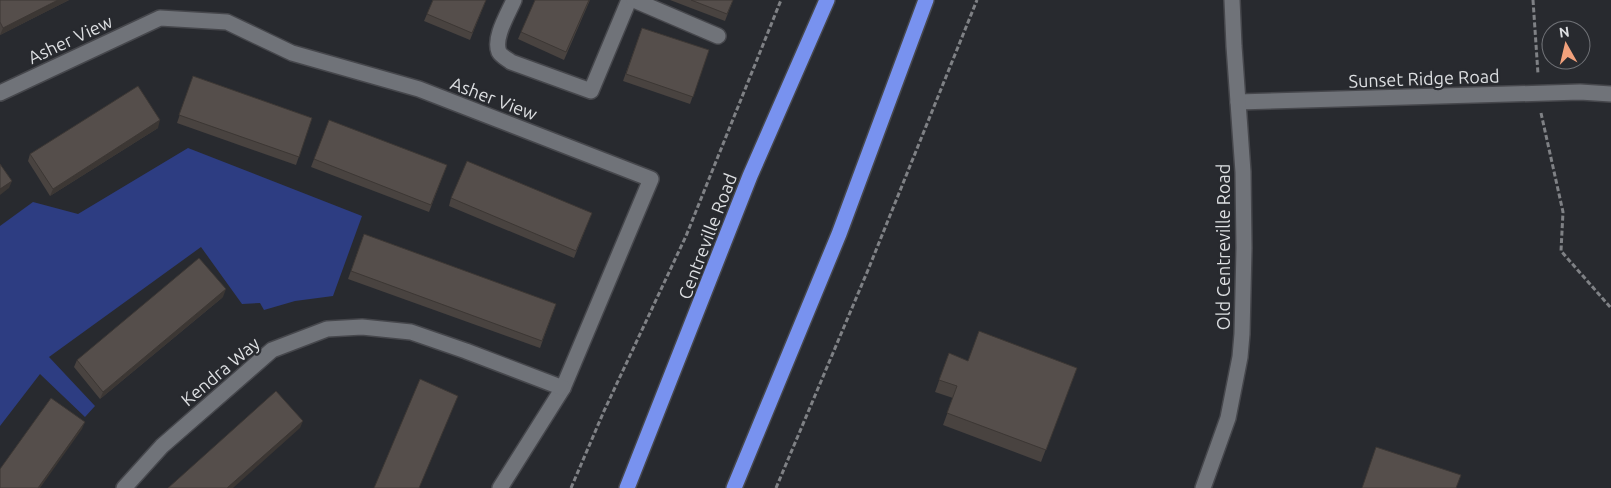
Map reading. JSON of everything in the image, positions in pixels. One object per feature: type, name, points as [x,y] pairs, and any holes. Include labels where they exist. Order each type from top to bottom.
[{"type":"highway","name":"Centreville Road","points":[[627,488],[750,176],[828,0]]},
{"type":"highway","points":[[734,488],[839,234],[926,0]]},
{"type":"street","points":[[514,0],[499,34],[497,43],[500,54],[511,62],[591,91],[628,0]]},
{"type":"street","points":[[634,0],[718,36]]},
{"type":"street","name":"Old Centreville Road","points":[[1203,488],[1228,418],[1240,357],[1244,248],[1243,172],[1232,0]]},
{"type":"street","name":"Asher View","points":[[0,93],[160,18],[227,22],[292,53],[419,89],[651,179],[563,388],[500,488]]},
{"type":"street","name":"Sunset Ridge Road","points":[[1238,102],[1580,92],[1611,94]]},
{"type":"street","name":"Kendra Way","points":[[124,488],[162,446],[272,350],[327,329],[362,327],[411,332],[563,388]]},
{"type":"path","points":[[571,488],[604,411],[686,236],[781,0]]},
{"type":"path","points":[[776,488],[868,270],[977,0]]},
{"type":"path","points":[[1533,0],[1542,120],[1563,212],[1561,251],[1611,308]]},
{"type":"shaded area","points":[[188,148],[362,216],[333,296],[295,301],[264,310],[260,303],[242,304],[201,247],[49,357],[95,406],[85,417],[40,374],[0,426],[0,226],[33,202],[78,214]]},
{"type":"building","points":[[0,0],[58,0],[3,28],[0,22]]},
{"type":"building","points":[[433,0],[486,0],[472,33],[427,14]]},
{"type":"building","points":[[535,0],[589,0],[566,52],[521,32]]},
{"type":"building","points":[[691,0],[733,0],[727,14]]},
{"type":"building","points":[[642,28],[709,50],[693,97],[626,74]]},
{"type":"building","points":[[193,76],[312,118],[299,157],[179,115]]},
{"type":"building","points":[[138,86],[160,120],[53,189],[30,154]]},
{"type":"building","points":[[329,120],[447,165],[431,205],[314,159]]},
{"type":"building","points":[[467,161],[592,213],[576,251],[451,198]]},
{"type":"building","points":[[0,164],[12,181],[0,189]]},
{"type":"building","points":[[364,234],[556,304],[542,341],[351,271]]},
{"type":"building","points":[[199,258],[226,289],[103,392],[77,360]]},
{"type":"building","points":[[979,331],[1077,368],[1046,450],[947,413],[957,386],[939,380],[949,353],[968,361]]},
{"type":"building","points":[[420,379],[458,396],[419,488],[374,488]]},
{"type":"building","points":[[276,391],[303,421],[227,488],[168,488]]},
{"type":"building","points":[[51,398],[85,422],[38,488],[0,488],[0,469]]},
{"type":"building","points":[[1376,447],[1461,475],[1456,488],[1362,488]]}]
